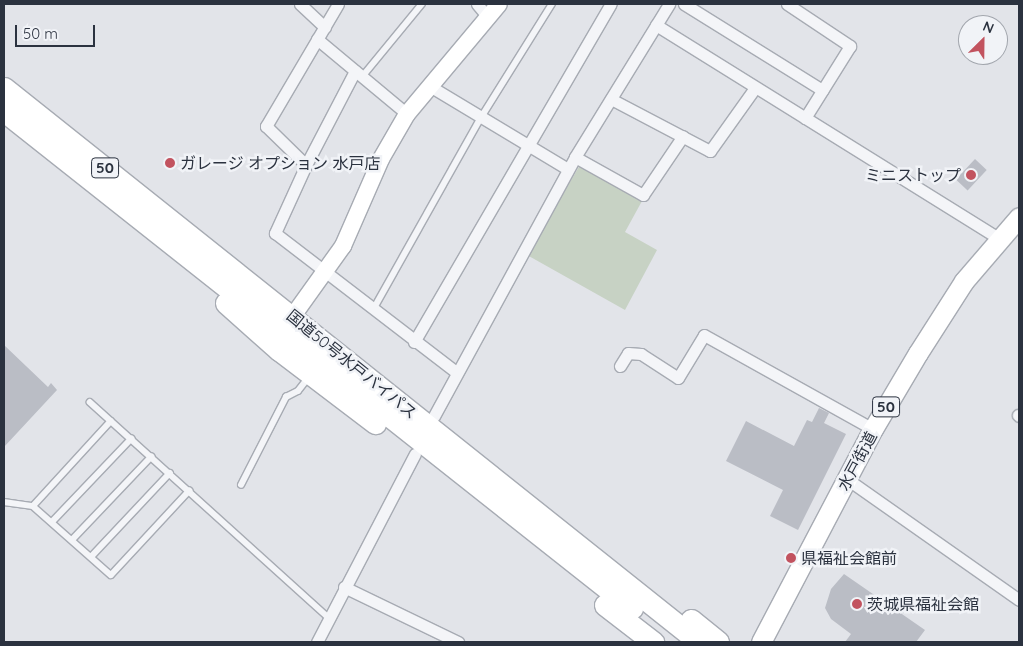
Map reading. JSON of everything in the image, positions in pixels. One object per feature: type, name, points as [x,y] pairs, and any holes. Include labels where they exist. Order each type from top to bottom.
[{"type":"highway","name":"国道50号水戸バイパス","points":[[4,88],[284,332],[676,642]]},
{"type":"highway","name":"50","points":[[4,111],[158,233],[191,272],[284,332]]},
{"type":"highway","points":[[653,642],[415,454],[310,374],[284,332],[319,325],[718,642]]},
{"type":"highway","name":"国道50号水戸バイパス","points":[[284,332],[699,642]]},
{"type":"main road","name":"水戸街道","points":[[762,642],[873,429],[964,280],[1019,217]]},
{"type":"street","points":[[300,4],[325,27]]},
{"type":"street","points":[[306,165],[266,126],[338,4]]},
{"type":"street","points":[[477,4],[488,17]]},
{"type":"street","points":[[284,332],[349,235],[381,159],[407,114],[428,85],[499,4]]},
{"type":"street","points":[[414,342],[526,144],[611,4]]},
{"type":"street","points":[[434,416],[456,372],[568,169],[670,4]]},
{"type":"street","points":[[684,4],[822,90]]},
{"type":"street","points":[[786,4],[850,46],[805,118]]},
{"type":"street","points":[[656,25],[1000,239]]},
{"type":"street","points":[[317,40],[407,114]]},
{"type":"street","points":[[359,74],[306,165],[274,233],[414,342],[456,372]]},
{"type":"street","points":[[428,85],[568,169]]},
{"type":"street","points":[[611,99],[710,151],[756,88]]},
{"type":"street","points":[[575,157],[643,195],[683,136]]},
{"type":"street","points":[[620,366],[628,353],[640,354],[678,378],[704,336],[873,429]]},
{"type":"street","points":[[317,642],[415,454]]},
{"type":"street","points":[[847,479],[1019,600]]},
{"type":"street","points":[[344,587],[434,637],[458,642]]},
{"type":"lane","points":[[359,74],[422,4]]},
{"type":"lane","points":[[374,310],[482,116],[552,4]]},
{"type":"lane","points":[[241,485],[286,397],[298,391],[310,374]]},
{"type":"lane","points":[[90,402],[328,618]]},
{"type":"lane","points":[[33,506],[111,421]]},
{"type":"lane","points":[[52,522],[131,439]]},
{"type":"lane","points":[[72,540],[151,456]]},
{"type":"lane","points":[[91,558],[170,474]]},
{"type":"lane","points":[[4,502],[33,506],[111,575],[189,491]]},
{"type":"green space","points":[[580,165],[642,201],[625,232],[657,250],[625,310],[527,255]]},
{"type":"building","name":"ミニストップ","points":[[975,159],[987,170],[968,190],[956,179]]},
{"type":"building","points":[[4,345],[48,387],[51,383],[57,390],[4,447]]},
{"type":"building","points":[[819,408],[829,413],[824,423],[846,434],[798,530],[770,516],[783,490],[726,461],[746,421],[794,446],[807,420],[812,422]]},
{"type":"building","name":"茨城県福祉会館","points":[[844,574],[925,630],[916,642],[845,642],[851,634],[831,619],[825,608],[831,589]]},
{"type":"place","name":"ガレージ オプション 水戸店","points":[[170,163]]},
{"type":"place","name":"ミニストップ","points":[[971,175]]},
{"type":"place","name":"県福祉会館前","points":[[791,558]]},
{"type":"place","name":"茨城県福祉会館","points":[[857,604]]}]
